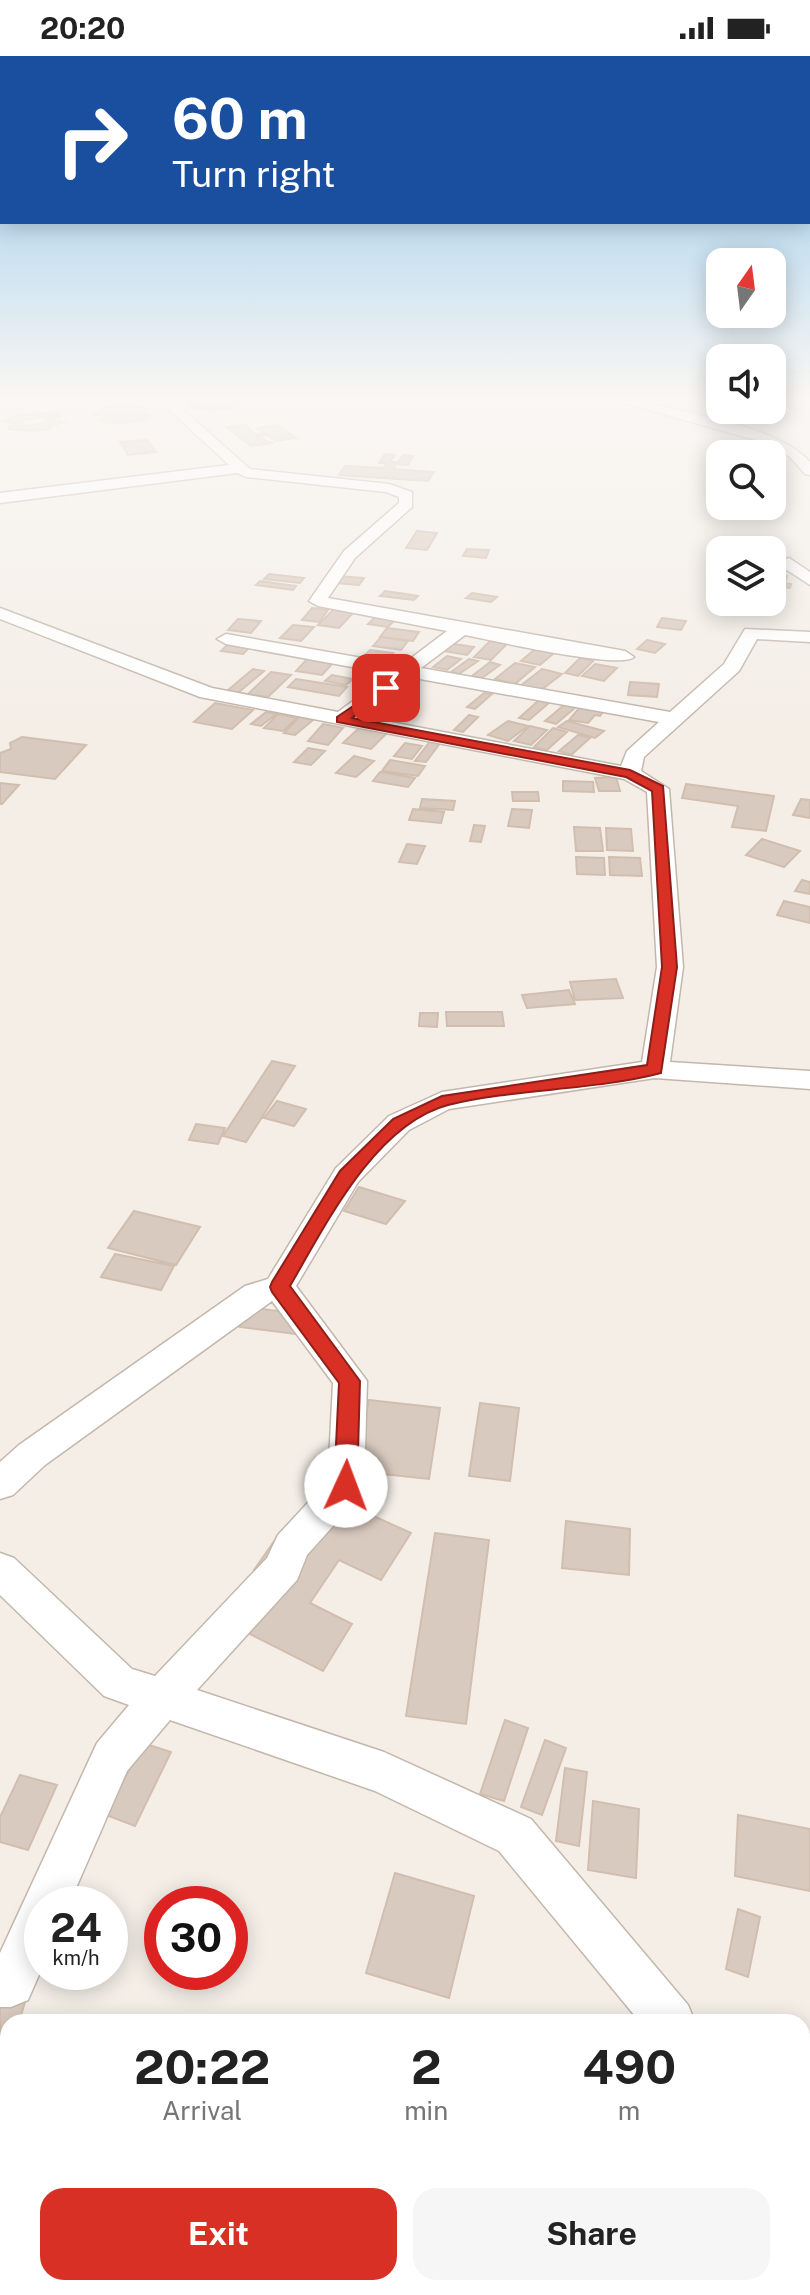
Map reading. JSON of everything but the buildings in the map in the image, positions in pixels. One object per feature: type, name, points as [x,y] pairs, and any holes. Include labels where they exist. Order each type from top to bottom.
[{"type":"street","points":[[406,505],[393,520],[365,539],[331,575],[318,601],[460,630],[625,657]]},
{"type":"street","points":[[786,564],[789,563],[810,580]]},
{"type":"street","points":[[0,613],[207,693],[630,774],[658,789],[670,967],[655,1069]]},
{"type":"street","points":[[342,719],[460,630]]},
{"type":"street","points":[[630,774],[634,755],[732,667],[751,633],[810,637]]},
{"type":"street","points":[[226,639],[675,719]]},
{"type":"street","points":[[0,1484],[32,1455],[257,1294],[279,1287],[347,1175],[399,1123],[442,1101],[655,1069],[810,1080]]},
{"type":"street","points":[[54,1886],[112,1757],[163,1697],[283,1568],[291,1546],[346,1486],[350,1381],[279,1287]]},
{"type":"street","points":[[0,1570],[119,1683],[384,1773],[515,1835],[664,2014]]},
{"type":"street","points":[[0,1983],[11,1983],[24,1954]]},
{"type":"route","points":[[346,1486],[350,1381],[279,1287],[347,1175],[399,1123],[442,1101],[655,1069],[670,967],[658,789],[630,774],[342,719],[386,688]]}]
